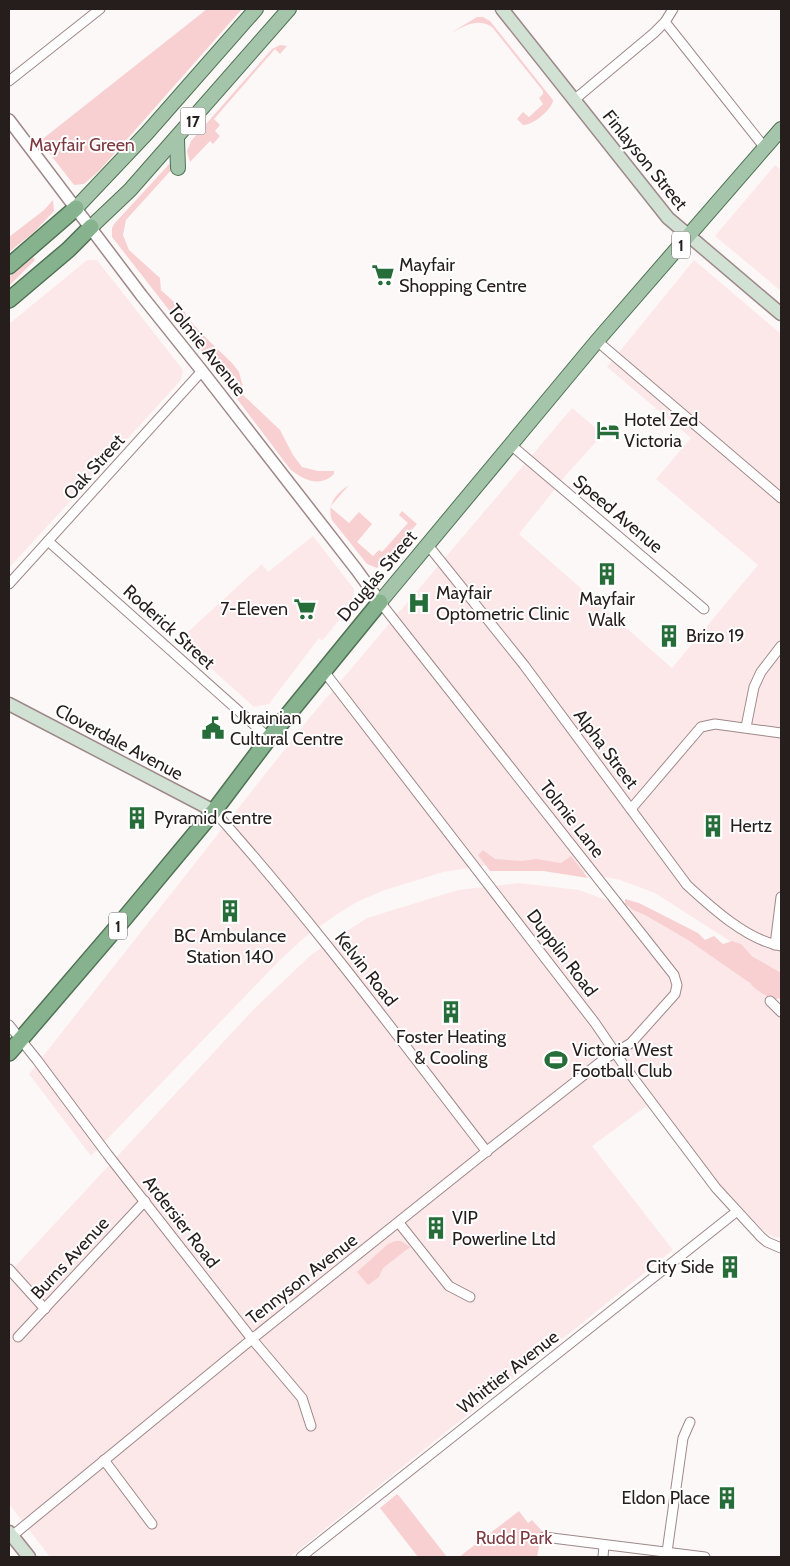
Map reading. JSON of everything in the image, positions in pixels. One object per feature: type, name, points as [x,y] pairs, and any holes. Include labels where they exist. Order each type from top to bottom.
[{"type":"highway","name":"17","points":[[9,266],[76,208]]},
{"type":"highway","name":"17","points":[[9,300],[68,250],[90,227]]},
{"type":"highway","name":"Douglas Street","points":[[9,1053],[214,811],[323,670],[380,602]]},
{"type":"main road","name":"17","points":[[76,208],[147,133],[256,9]]},
{"type":"main road","name":"17","points":[[90,227],[130,190],[290,9]]},
{"type":"main road","name":"Finlayson Street","points":[[502,9],[668,218],[688,237],[781,314]]},
{"type":"main road","name":"Douglas Street","points":[[380,602],[597,341],[781,129]]},
{"type":"main road","points":[[176,139],[178,168]]},
{"type":"main road","name":"Cloverdale Avenue","points":[[9,704],[214,811]]},
{"type":"main road","points":[[10,1534],[29,1557]]},
{"type":"street","points":[[9,81],[100,9]]},
{"type":"street","points":[[574,100],[654,33],[674,9]]},
{"type":"street","points":[[665,22],[765,148]]},
{"type":"street","name":"Tolmie Avenue","points":[[9,120],[153,312],[202,371],[380,602]]},
{"type":"street","points":[[597,341],[781,498]]},
{"type":"street","name":"Oak Street","points":[[9,584],[202,371]]},
{"type":"street","name":"Speed Avenue","points":[[511,445],[704,609]]},
{"type":"street","name":"Roderick Street","points":[[48,541],[269,738]]},
{"type":"street","name":"Alpha Street","points":[[427,544],[524,665],[687,885],[706,902],[751,935],[778,945]]},
{"type":"street","name":"Tolmie Lane","points":[[380,602],[674,976],[677,985],[675,994],[635,1039],[615,1052]]},
{"type":"street","points":[[746,727],[757,679],[781,646]]},
{"type":"street","name":"Dupplin Road","points":[[323,670],[582,1004],[633,1080],[716,1188],[736,1212],[767,1242],[781,1248]]},
{"type":"street","points":[[631,809],[701,726],[708,724],[746,727],[781,733]]},
{"type":"street","name":"Kelvin Road","points":[[214,811],[254,855],[487,1152]]},
{"type":"street","points":[[778,945],[781,897]]},
{"type":"street","points":[[770,1001],[781,1012]]},
{"type":"street","name":"Ardersier Road","points":[[9,1025],[252,1339],[302,1398],[311,1426]]},
{"type":"street","name":"Tennyson Avenue","points":[[10,1534],[252,1339],[615,1052]]},
{"type":"street","name":"Burns Avenue","points":[[18,1337],[145,1201]]},
{"type":"street","name":"Whittier Avenue","points":[[301,1557],[736,1212]]},
{"type":"street","points":[[399,1223],[449,1286],[470,1297]]},
{"type":"street","points":[[9,1269],[45,1309]]},
{"type":"street","points":[[667,1552],[683,1438],[690,1422]]},
{"type":"street","points":[[104,1460],[152,1524]]},
{"type":"street","points":[[544,1537],[705,1557]]},
{"type":"street","points":[[603,1557],[604,1545]]},
{"type":"shaded area","points":[[775,165],[781,170],[781,291],[715,236]]},
{"type":"shaded area","points":[[87,260],[97,260],[183,370],[181,380],[9,568],[9,324]]},
{"type":"shaded area","points":[[694,260],[781,334],[781,974],[655,893],[620,880],[552,866],[500,863],[443,872],[382,891],[357,902],[305,937],[279,961],[91,1156],[29,1074],[311,716],[572,408],[597,429],[596,442],[567,474],[519,534],[672,668],[758,565],[656,479],[691,438],[607,367]]},
{"type":"shaded area","points":[[313,536],[354,589],[353,603],[322,641],[319,638],[269,704],[254,707],[179,640],[262,564],[268,572]]},
{"type":"shaded area","points":[[519,883],[579,890],[651,916],[749,980],[781,1007],[781,1238],[774,1237],[743,1217],[656,1099],[592,1146],[673,1250],[290,1557],[50,1557],[9,1504],[9,1273],[253,1010],[312,954],[367,918],[458,890]]},
{"type":"green space","name":"Mayfair Green","points":[[207,9],[242,9],[99,171],[84,184],[74,185],[40,141]]},
{"type":"green space","points":[[477,17],[483,17],[490,21],[553,100],[546,112],[527,125],[523,125],[517,119],[523,112],[529,117],[543,104],[539,98],[543,91],[492,27],[486,24],[475,23],[449,34]]},
{"type":"green space","points":[[280,45],[287,46],[280,54],[275,49],[214,119],[220,125],[215,131],[220,136],[213,144],[210,141],[190,162],[187,151],[191,141],[272,49]]},
{"type":"green space","points":[[173,160],[174,167],[126,220],[123,235],[129,250],[160,278],[161,290],[185,312],[186,316],[202,334],[232,363],[239,372],[243,387],[239,391],[280,430],[293,455],[302,467],[318,471],[334,471],[334,474],[323,481],[306,479],[290,469],[112,237],[114,224]]},
{"type":"green space","points":[[53,200],[54,211],[34,232],[9,252],[9,237],[44,210]]},
{"type":"green space","points":[[33,257],[35,260],[9,286],[9,277]]},
{"type":"green space","points":[[349,485],[331,506],[337,495]]},
{"type":"green space","points":[[331,508],[349,523],[359,512],[372,524],[357,542],[373,556],[379,550],[382,552],[408,523],[399,515],[402,511],[417,524],[377,568],[367,564],[332,520]]},
{"type":"green space","points":[[483,850],[495,859],[522,861],[536,859],[561,863],[571,856],[588,878],[543,871],[490,871],[478,855]]},
{"type":"green space","points":[[625,899],[639,903],[698,933],[705,940],[714,936],[723,944],[732,941],[741,944],[752,956],[781,973],[781,998],[773,1000],[760,992],[688,940],[633,910],[625,904]]},
{"type":"green space","points":[[401,1241],[410,1247],[383,1268],[379,1277],[368,1285],[357,1272],[388,1244]]},
{"type":"green space","name":"Rudd Park","points":[[397,1494],[447,1557],[418,1557],[380,1508]]},
{"type":"green space","name":"Rudd Park","points":[[519,1511],[528,1523],[532,1520],[542,1531],[537,1557],[459,1557]]},
{"type":"place","name":"Mayfair Shopping Centre","points":[[383,275]]},
{"type":"place","name":"Hotel Zed Victoria","points":[[608,430]]},
{"type":"place","name":"Mayfair Walk","points":[[607,574]]},
{"type":"place","name":"Mayfair Optometric Clinic","points":[[419,603]]},
{"type":"place","name":"7-Eleven","points":[[305,609]]},
{"type":"place","name":"Brizo 19","points":[[669,636]]},
{"type":"place","name":"Ukrainian Cultural Centre","points":[[213,728]]},
{"type":"place","name":"Pyramid Centre","points":[[137,818]]},
{"type":"place","name":"Hertz","points":[[713,826]]},
{"type":"place","name":"BC Ambulance Station 140","points":[[230,911]]},
{"type":"place","name":"Foster Heating & Cooling","points":[[451,1012]]},
{"type":"place","name":"Victoria West Football Club","points":[[556,1060]]},
{"type":"place","name":"VIP Powerline Ltd","points":[[436,1228]]},
{"type":"place","name":"City Side","points":[[730,1267]]},
{"type":"place","name":"Eldon Place","points":[[727,1498]]}]
